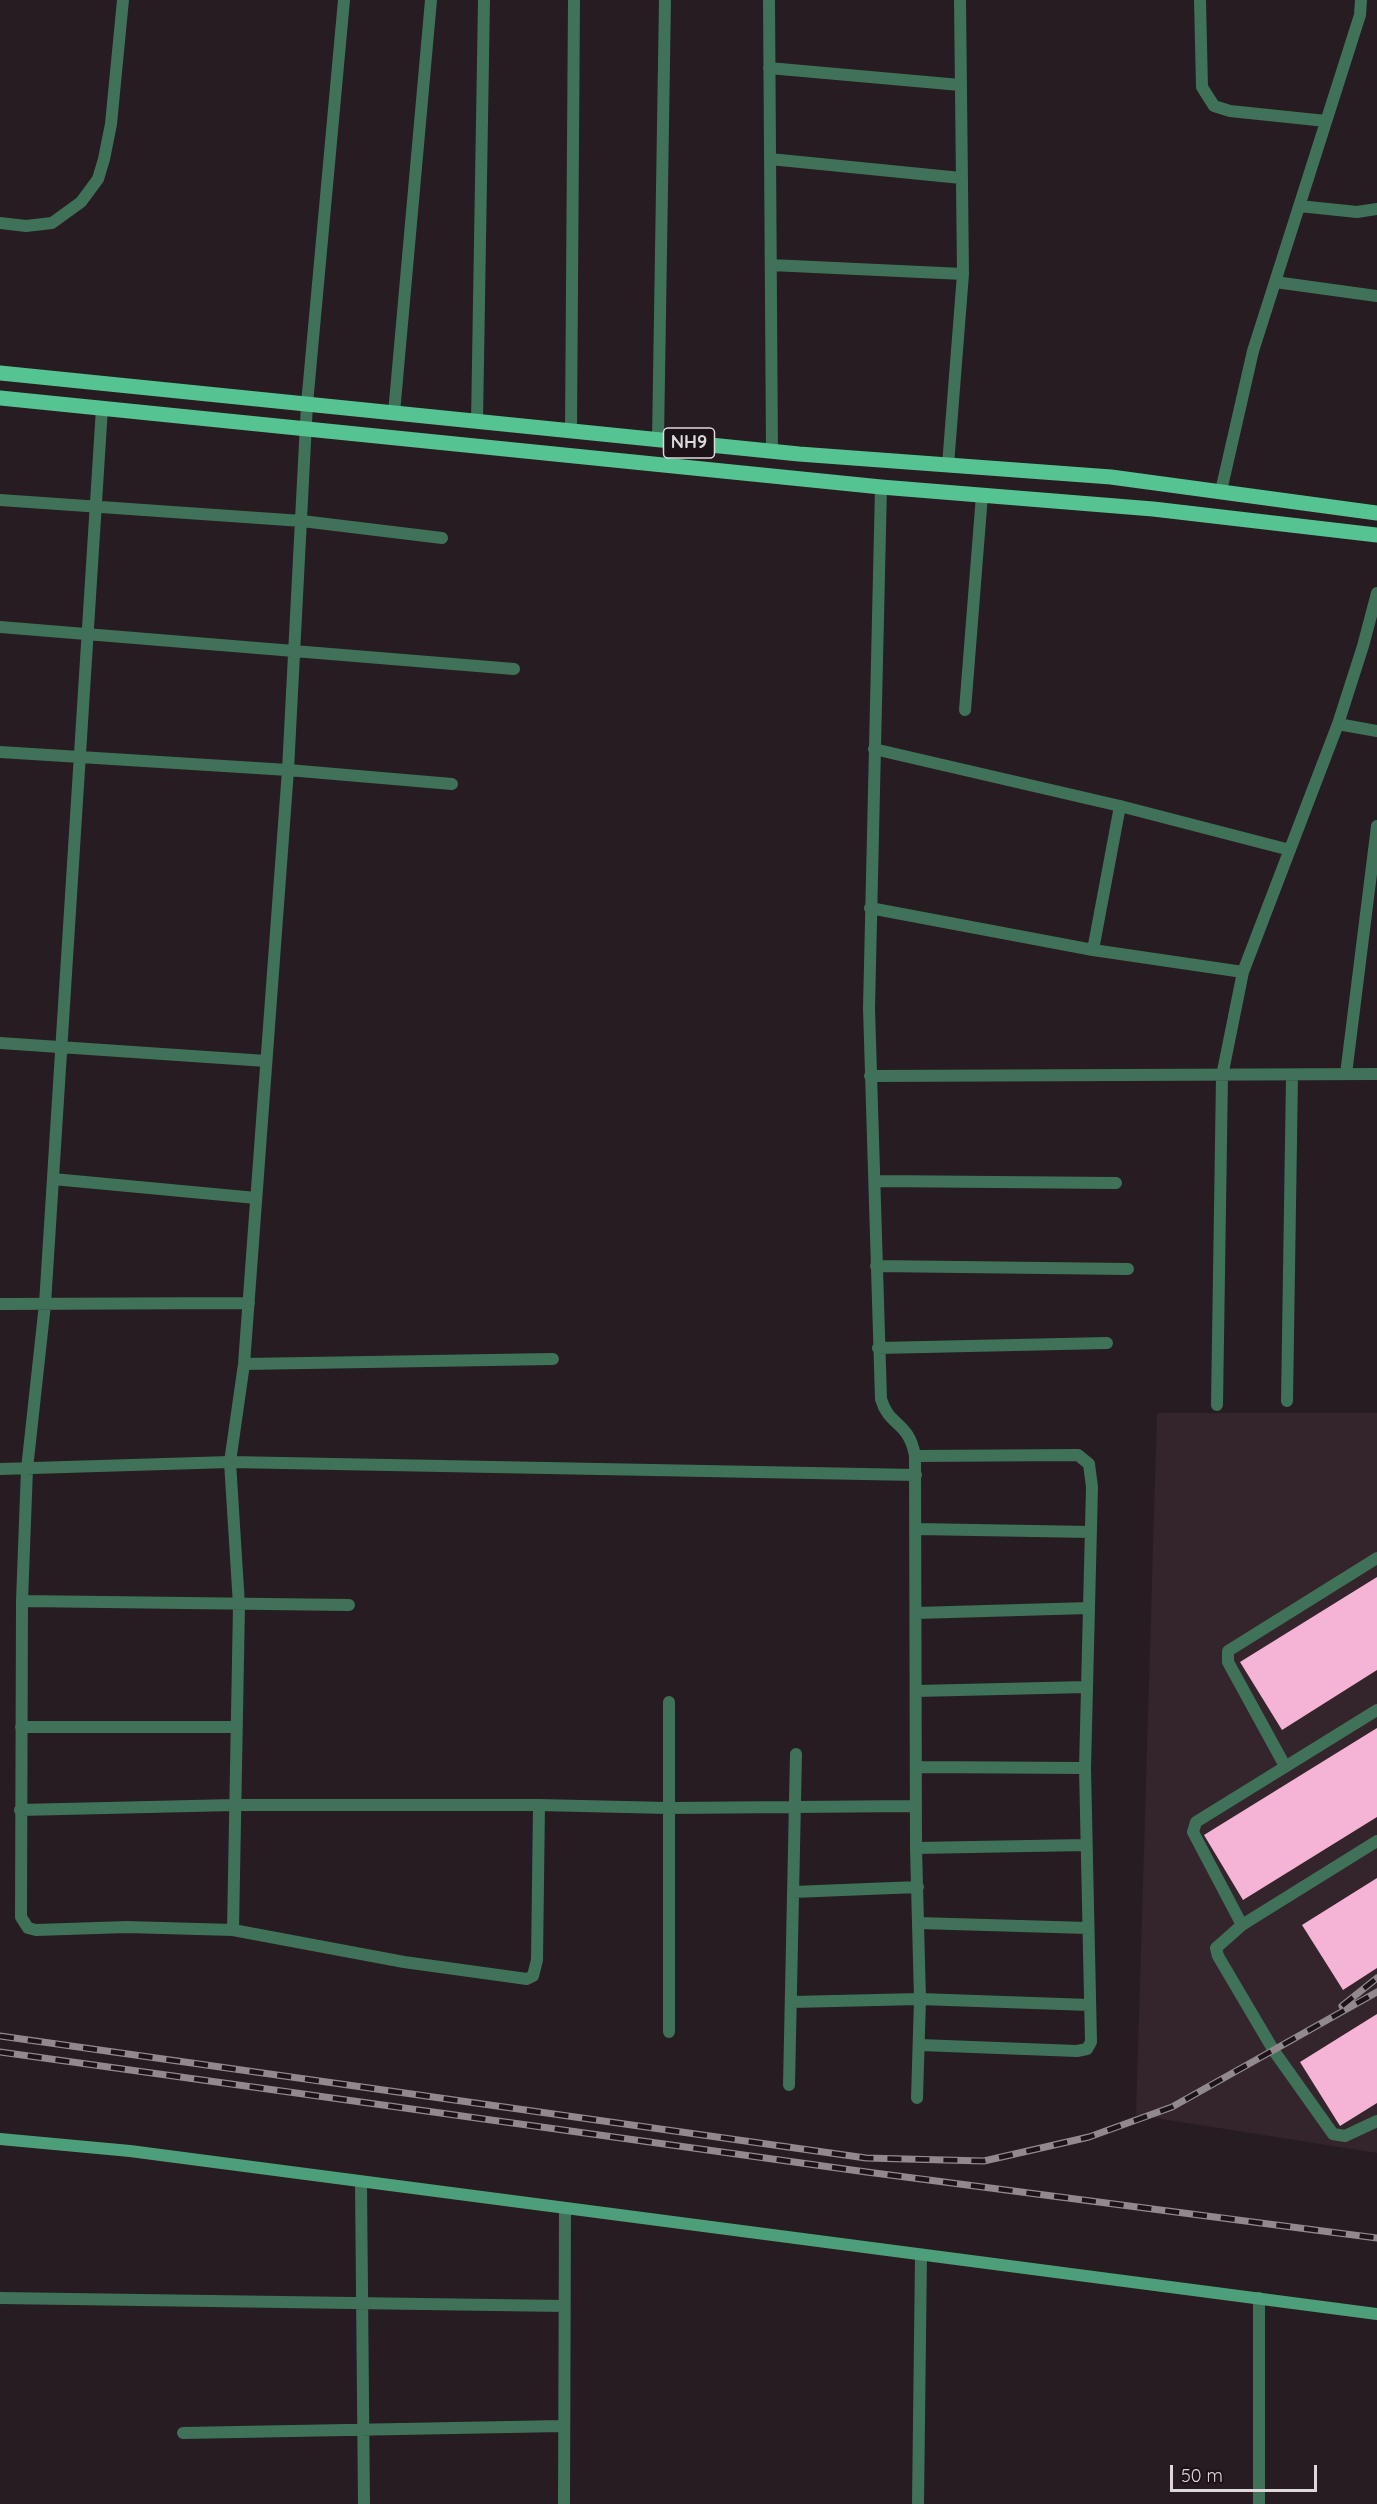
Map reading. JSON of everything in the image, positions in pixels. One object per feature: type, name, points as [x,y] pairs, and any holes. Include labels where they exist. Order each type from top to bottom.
[{"type":"main road","name":"NH9","points":[[0,373],[772,452],[1111,477],[1377,513]]},
{"type":"main road","name":"NH9","points":[[0,398],[881,487],[1153,509],[1377,535]]},
{"type":"street","points":[[0,223],[26,226],[52,223],[81,202],[98,179],[111,124],[123,0]]},
{"type":"street","points":[[233,1930],[239,1605],[230,1462],[244,1364],[249,1303],[296,651],[307,404],[344,0]]},
{"type":"street","points":[[394,413],[431,0]]},
{"type":"street","points":[[477,422],[484,0]]},
{"type":"street","points":[[571,431],[574,0]]},
{"type":"street","points":[[658,440],[665,0]]},
{"type":"street","points":[[769,0],[772,452]]},
{"type":"street","points":[[948,465],[963,274],[960,0]]},
{"type":"street","points":[[1200,0],[1202,87],[1214,106],[1230,111],[1326,121]]},
{"type":"street","points":[[1221,491],[1253,351],[1360,15],[1361,0]]},
{"type":"street","points":[[769,68],[960,85]]},
{"type":"street","points":[[770,159],[961,178]]},
{"type":"street","points":[[1299,206],[1357,212],[1377,209]]},
{"type":"street","points":[[771,265],[963,274]]},
{"type":"street","points":[[1275,282],[1377,296]]},
{"type":"street","points":[[102,408],[45,1304],[27,1469],[22,1601],[21,1917],[28,1928],[127,1927],[233,1930],[404,1962],[531,1978],[537,1960],[538,1805]]},
{"type":"street","points":[[881,487],[870,908],[870,1076],[875,1181],[878,1348],[884,1407],[887,1415],[907,1431],[915,1456],[916,1475],[916,1848],[920,1999],[917,2098]]},
{"type":"street","points":[[965,710],[982,495]]},
{"type":"street","points":[[0,500],[302,521],[442,538]]},
{"type":"street","points":[[1217,1405],[1222,1076],[1243,972],[1338,724],[1364,646],[1377,593]]},
{"type":"street","points":[[0,627],[514,669]]},
{"type":"street","points":[[1338,724],[1377,731]]},
{"type":"street","points":[[874,749],[1120,806],[1290,850]]},
{"type":"street","points":[[0,752],[288,770],[452,784]]},
{"type":"street","points":[[1093,950],[1120,806]]},
{"type":"street","points":[[1346,1074],[1377,826]]},
{"type":"street","points":[[870,908],[1093,950],[1243,972]]},
{"type":"street","points":[[0,1043],[266,1061]]},
{"type":"street","points":[[870,1076],[1377,1074]]},
{"type":"street","points":[[1287,1401],[1292,1076]]},
{"type":"street","points":[[53,1179],[256,1198]]},
{"type":"street","points":[[875,1181],[1116,1183]]},
{"type":"street","points":[[876,1266],[1128,1269]]},
{"type":"street","points":[[0,1304],[249,1303]]},
{"type":"street","points":[[878,1348],[1107,1343]]},
{"type":"street","points":[[244,1364],[553,1359]]},
{"type":"street","points":[[915,1456],[1081,1456],[1089,1464],[1092,1475],[1085,1768],[1090,2042],[1083,2051],[920,2045]]},
{"type":"street","points":[[0,1469],[230,1462],[916,1475]]},
{"type":"street","points":[[917,1529],[1091,1532]]},
{"type":"street","points":[[1285,1766],[1228,1662],[1228,1651],[1377,1558]]},
{"type":"street","points":[[22,1601],[349,1605]]},
{"type":"street","points":[[916,1613],[1089,1608]]},
{"type":"street","points":[[916,1691],[1087,1688]]},
{"type":"street","points":[[669,1702],[669,2032]]},
{"type":"street","points":[[1242,1925],[1192,1828],[1200,1819],[1377,1710]]},
{"type":"street","points":[[21,1727],[236,1727]]},
{"type":"street","points":[[789,2085],[796,1754]]},
{"type":"street","points":[[916,1767],[1085,1768]]},
{"type":"street","points":[[20,1810],[234,1805],[538,1805],[668,1808],[916,1806]]},
{"type":"street","points":[[1375,2123],[1345,2136],[1333,2134],[1274,2051],[1216,1952],[1217,1945],[1242,1925],[1377,1841]]},
{"type":"street","points":[[916,1848],[1085,1845]]},
{"type":"street","points":[[793,1892],[918,1887]]},
{"type":"street","points":[[919,1923],[1088,1928]]},
{"type":"street","points":[[791,2002],[920,1999],[1090,2005]]},
{"type":"street","points":[[0,2139],[130,2151],[1377,2314]]},
{"type":"street","points":[[361,2183],[364,2504]]},
{"type":"street","points":[[564,2504],[562,2426],[565,2209]]},
{"type":"street","points":[[918,2504],[921,2255]]},
{"type":"street","points":[[0,2298],[564,2306]]},
{"type":"street","points":[[1258,2298],[1258,2504]]},
{"type":"street","points":[[183,2433],[562,2426]]},
{"type":"shaded area","points":[[1157,1413],[1377,1413],[1377,2153],[1136,2115]]},
{"type":"building","points":[[1377,1577],[1377,1670],[1282,1730],[1240,1662]]},
{"type":"building","points":[[1377,1728],[1377,1817],[1243,1900],[1204,1835]]},
{"type":"building","points":[[1377,1878],[1377,1968],[1343,1990],[1302,1925]]},
{"type":"building","points":[[1377,2014],[1377,2103],[1340,2126],[1300,2062]]},
{"type":"railway","points":[[1342,2006],[1377,1978]]},
{"type":"railway","points":[[0,2036],[866,2158],[984,2161],[1089,2137],[1172,2107],[1377,1992]]},
{"type":"railway","points":[[0,2052],[859,2171],[1377,2238]]}]
